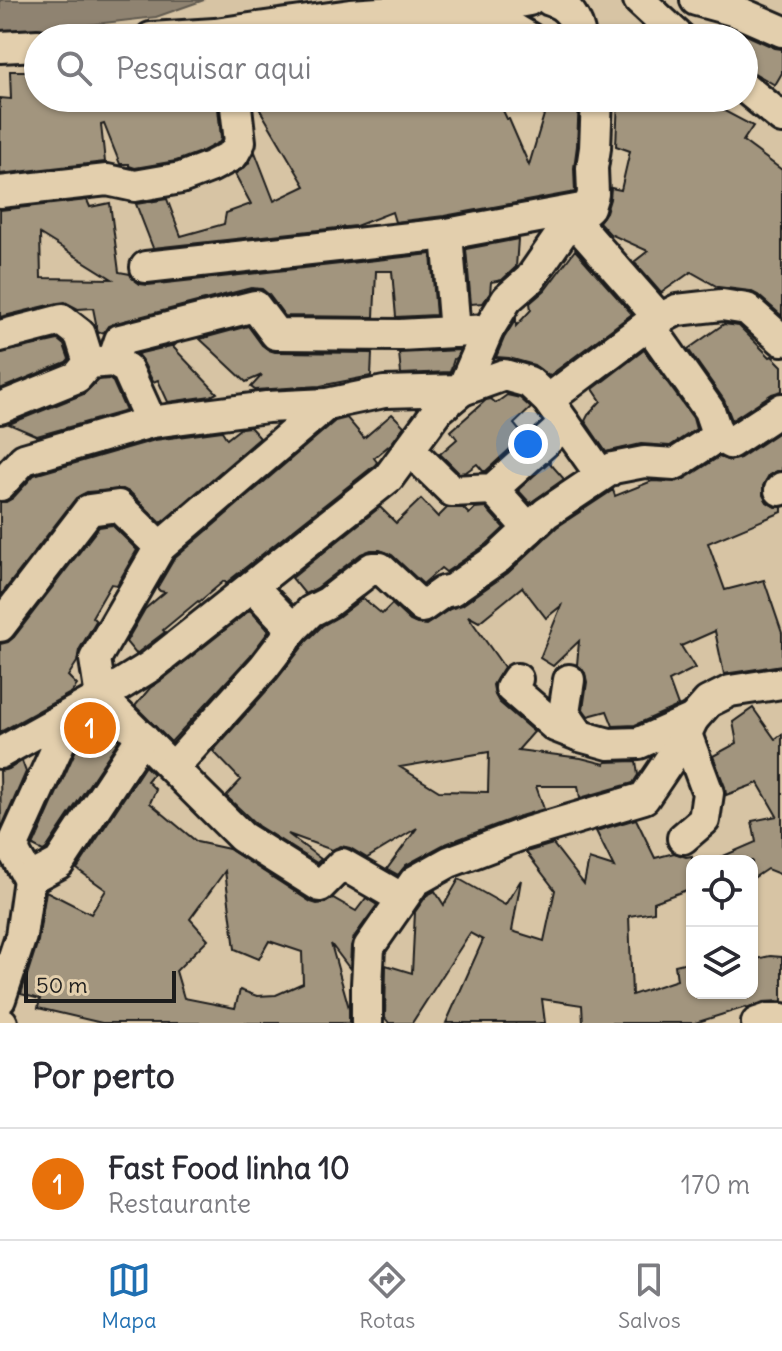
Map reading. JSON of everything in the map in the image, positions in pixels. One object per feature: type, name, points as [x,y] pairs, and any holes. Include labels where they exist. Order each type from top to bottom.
[{"type":"street","points":[[293,24],[351,15],[480,9],[529,0]]},
{"type":"street","points":[[550,0],[562,4],[576,24]]},
{"type":"street","points":[[696,0],[736,11],[782,31]]},
{"type":"street","points":[[657,5],[670,24]]},
{"type":"street","points":[[480,9],[505,24]]},
{"type":"street","points":[[0,47],[24,46]]},
{"type":"street","points":[[758,98],[782,118]]},
{"type":"street","points":[[0,192],[107,180],[135,186],[181,178],[233,155],[240,142],[237,112]]},
{"type":"street","points":[[41,784],[11,747],[151,666],[388,478],[438,410],[462,390],[488,330],[507,299],[530,279],[593,194],[596,112]]},
{"type":"street","points":[[146,267],[447,234],[581,214]]},
{"type":"street","points":[[581,214],[655,322],[709,410],[718,436],[730,443],[782,409]]},
{"type":"street","points":[[447,234],[455,332]]},
{"type":"street","points":[[409,449],[452,491],[493,489],[557,412],[655,322],[677,310],[722,305],[747,309],[782,340]]},
{"type":"street","points":[[0,408],[77,377],[101,362],[120,340],[255,306],[276,334],[400,335],[488,330]]},
{"type":"street","points":[[0,336],[62,320],[80,334],[101,362],[127,369],[151,422]]},
{"type":"street","points":[[0,485],[24,459],[151,422],[267,407],[327,404],[384,392],[462,390],[504,375],[529,382],[557,412],[601,475]]},
{"type":"street","points":[[327,404],[160,547],[95,659],[101,697],[242,837],[320,886],[342,864],[401,898]]},
{"type":"street","points":[[173,768],[264,667],[293,629],[311,611],[327,603],[372,568],[380,568],[422,607],[498,558],[546,513],[613,468],[644,462],[675,464],[718,436]]},
{"type":"street","points":[[493,489],[529,529]]},
{"type":"street","points":[[0,626],[89,510],[118,506],[160,547]]},
{"type":"street","points":[[252,586],[293,629]]},
{"type":"street","points":[[517,679],[511,688],[555,726],[580,736],[609,744],[639,743],[690,727]]},
{"type":"street","points":[[569,680],[564,713],[580,736]]},
{"type":"street","points":[[367,1023],[369,947],[415,881],[449,862],[523,834],[644,798],[708,702],[730,691],[782,683]]},
{"type":"street","points":[[29,879],[7,855],[73,713]]},
{"type":"street","points":[[683,838],[704,820],[708,793],[690,727]]},
{"type":"street","points":[[0,999],[29,879],[59,863],[142,737]]},
{"type":"street","points":[[757,1023],[782,1019]]},
{"type":"shaded area","points":[[0,0],[204,0],[156,17],[95,24],[24,24],[24,32],[0,35]]},
{"type":"building","points":[[758,40],[782,49],[782,73],[775,85],[758,75]]},
{"type":"building","points":[[10,71],[24,71],[24,112],[218,112],[221,138],[220,142],[203,151],[176,161],[135,168],[120,164],[104,124],[101,125],[105,162],[0,174],[0,98],[11,99]]},
{"type":"building","points":[[261,112],[504,112],[529,165],[545,112],[578,112],[575,192],[444,216],[395,222],[392,212],[356,226],[153,248],[136,204],[167,199],[181,236],[224,224],[226,213],[251,204],[235,174],[248,164],[255,152],[274,201],[305,186]]},
{"type":"building","points":[[617,112],[726,112],[753,126],[743,141],[782,170],[782,316],[750,291],[718,287],[691,272],[661,293],[634,262],[648,251],[610,234],[599,222],[606,212],[611,188],[621,190],[630,151],[616,146]]},
{"type":"building","points":[[87,200],[90,207],[110,203],[119,272],[130,274],[140,284],[148,285],[431,254],[436,315],[396,317],[392,271],[376,271],[374,317],[285,316],[262,289],[251,288],[116,323],[98,333],[93,308],[78,309],[65,302],[0,317],[0,210]],"holes":[[[40,234],[112,279],[41,278]]]},
{"type":"building","points":[[518,239],[516,267],[502,280],[491,282],[490,293],[483,303],[471,304],[466,249]]},
{"type":"building","points":[[575,250],[632,314],[549,376],[534,365],[496,357],[516,319],[516,326],[531,310],[530,303],[545,290]]},
{"type":"building","points":[[724,324],[739,326],[782,366],[782,391],[772,394],[732,420],[724,400],[688,349]]},
{"type":"building","points":[[248,326],[262,345],[275,352],[372,353],[371,376],[320,386],[255,390],[251,387],[262,375],[246,382],[200,339]]},
{"type":"building","points":[[58,340],[64,345],[69,359],[66,362],[0,389],[0,353]]},
{"type":"building","points":[[175,345],[173,347],[217,393],[168,402],[158,380],[153,382],[137,354]]},
{"type":"building","points":[[460,350],[450,372],[401,374],[399,353]]},
{"type":"building","points":[[644,350],[693,418],[696,429],[670,446],[641,444],[606,452],[585,421],[601,401],[593,389]]},
{"type":"building","points":[[109,379],[126,411],[37,436],[9,424],[84,394],[98,380]]},
{"type":"building","points":[[507,395],[520,398],[531,408],[514,424],[524,436],[486,471],[477,464],[459,473],[440,454],[457,439],[451,431],[486,400],[496,403]]},
{"type":"building","points":[[392,414],[404,426],[391,444],[374,458],[377,462],[375,465],[226,583],[224,581],[198,601],[136,654],[126,642],[145,609],[165,592],[157,588],[174,559],[335,421],[347,418],[364,438]]},
{"type":"building","points":[[250,427],[260,438],[161,523],[123,489],[87,492],[76,498],[0,596],[0,502],[13,498],[34,475],[155,440],[222,431],[227,439],[241,428]]},
{"type":"building","points":[[782,430],[782,471],[769,475],[763,486],[763,495],[767,502],[782,507],[782,512],[708,543],[725,590],[764,580],[782,633],[782,665],[724,674],[715,631],[681,646],[695,668],[669,681],[678,706],[635,725],[613,726],[607,711],[588,716],[583,709],[587,682],[585,673],[577,665],[579,641],[553,666],[540,658],[561,606],[546,618],[522,587],[479,622],[468,616],[504,667],[493,685],[495,695],[534,732],[518,750],[605,764],[636,761],[638,775],[633,783],[580,798],[578,786],[536,786],[544,809],[443,845],[406,865],[398,875],[387,869],[417,828],[367,858],[350,848],[341,846],[332,850],[288,834],[321,859],[317,863],[258,826],[226,796],[241,780],[213,751],[307,641],[322,626],[363,598],[382,614],[392,604],[410,621],[426,625],[508,573],[557,527],[613,490],[615,496],[652,481],[674,482],[719,457],[730,461],[740,458]],"holes":[[[489,752],[488,792],[439,791],[400,767]]]},
{"type":"building","points":[[549,462],[564,479],[530,503],[518,490]]},
{"type":"building","points":[[421,499],[438,517],[447,508],[463,508],[469,514],[475,508],[485,507],[504,528],[487,544],[446,572],[441,568],[423,584],[392,555],[380,550],[361,554],[305,594],[292,578],[380,507],[396,523]]},
{"type":"building","points":[[112,525],[137,550],[117,585],[111,584],[92,617],[96,621],[68,676],[77,685],[72,692],[0,732],[0,644],[14,637],[99,527]]},
{"type":"building","points":[[250,610],[269,631],[171,742],[135,706],[150,688]]},
{"type":"building","points":[[753,708],[775,739],[782,734],[782,875],[767,869],[758,875],[758,855],[726,855],[756,842],[752,821],[777,816],[758,783],[726,795],[713,756],[737,743],[733,722]]},
{"type":"building","points":[[98,719],[119,740],[43,851],[33,846],[87,725]]},
{"type":"building","points":[[22,761],[26,772],[1,829],[0,771]]},
{"type":"building","points":[[145,766],[153,774],[147,781],[156,790],[150,803],[197,842],[229,849],[311,902],[325,903],[333,898],[356,911],[366,898],[377,905],[354,937],[350,969],[331,944],[349,1008],[349,1023],[102,1023],[38,1008],[40,999],[21,994],[38,941],[46,891],[91,914],[106,890],[77,869]],"holes":[[[225,871],[235,949],[259,959],[269,941],[302,952],[303,983],[276,995],[257,996],[240,990],[235,1008],[184,998],[176,971],[208,939],[190,919]]]},
{"type":"building","points":[[636,819],[655,858],[674,853],[686,857],[686,890],[654,902],[654,912],[629,916],[632,995],[677,980],[675,965],[686,962],[686,999],[758,999],[758,959],[770,956],[782,957],[782,1001],[763,1002],[695,1023],[583,1023],[582,1005],[542,999],[545,1023],[446,1023],[483,940],[470,933],[412,1023],[389,1023],[385,1018],[386,965],[412,973],[415,912],[427,895],[435,891],[444,905],[459,879],[505,905],[521,880],[512,931],[544,941],[555,890],[526,852],[553,844],[584,884],[589,859],[614,867],[596,831]]},
{"type":"place","name":"Fast Food linha 10","points":[[90,728]]}]
